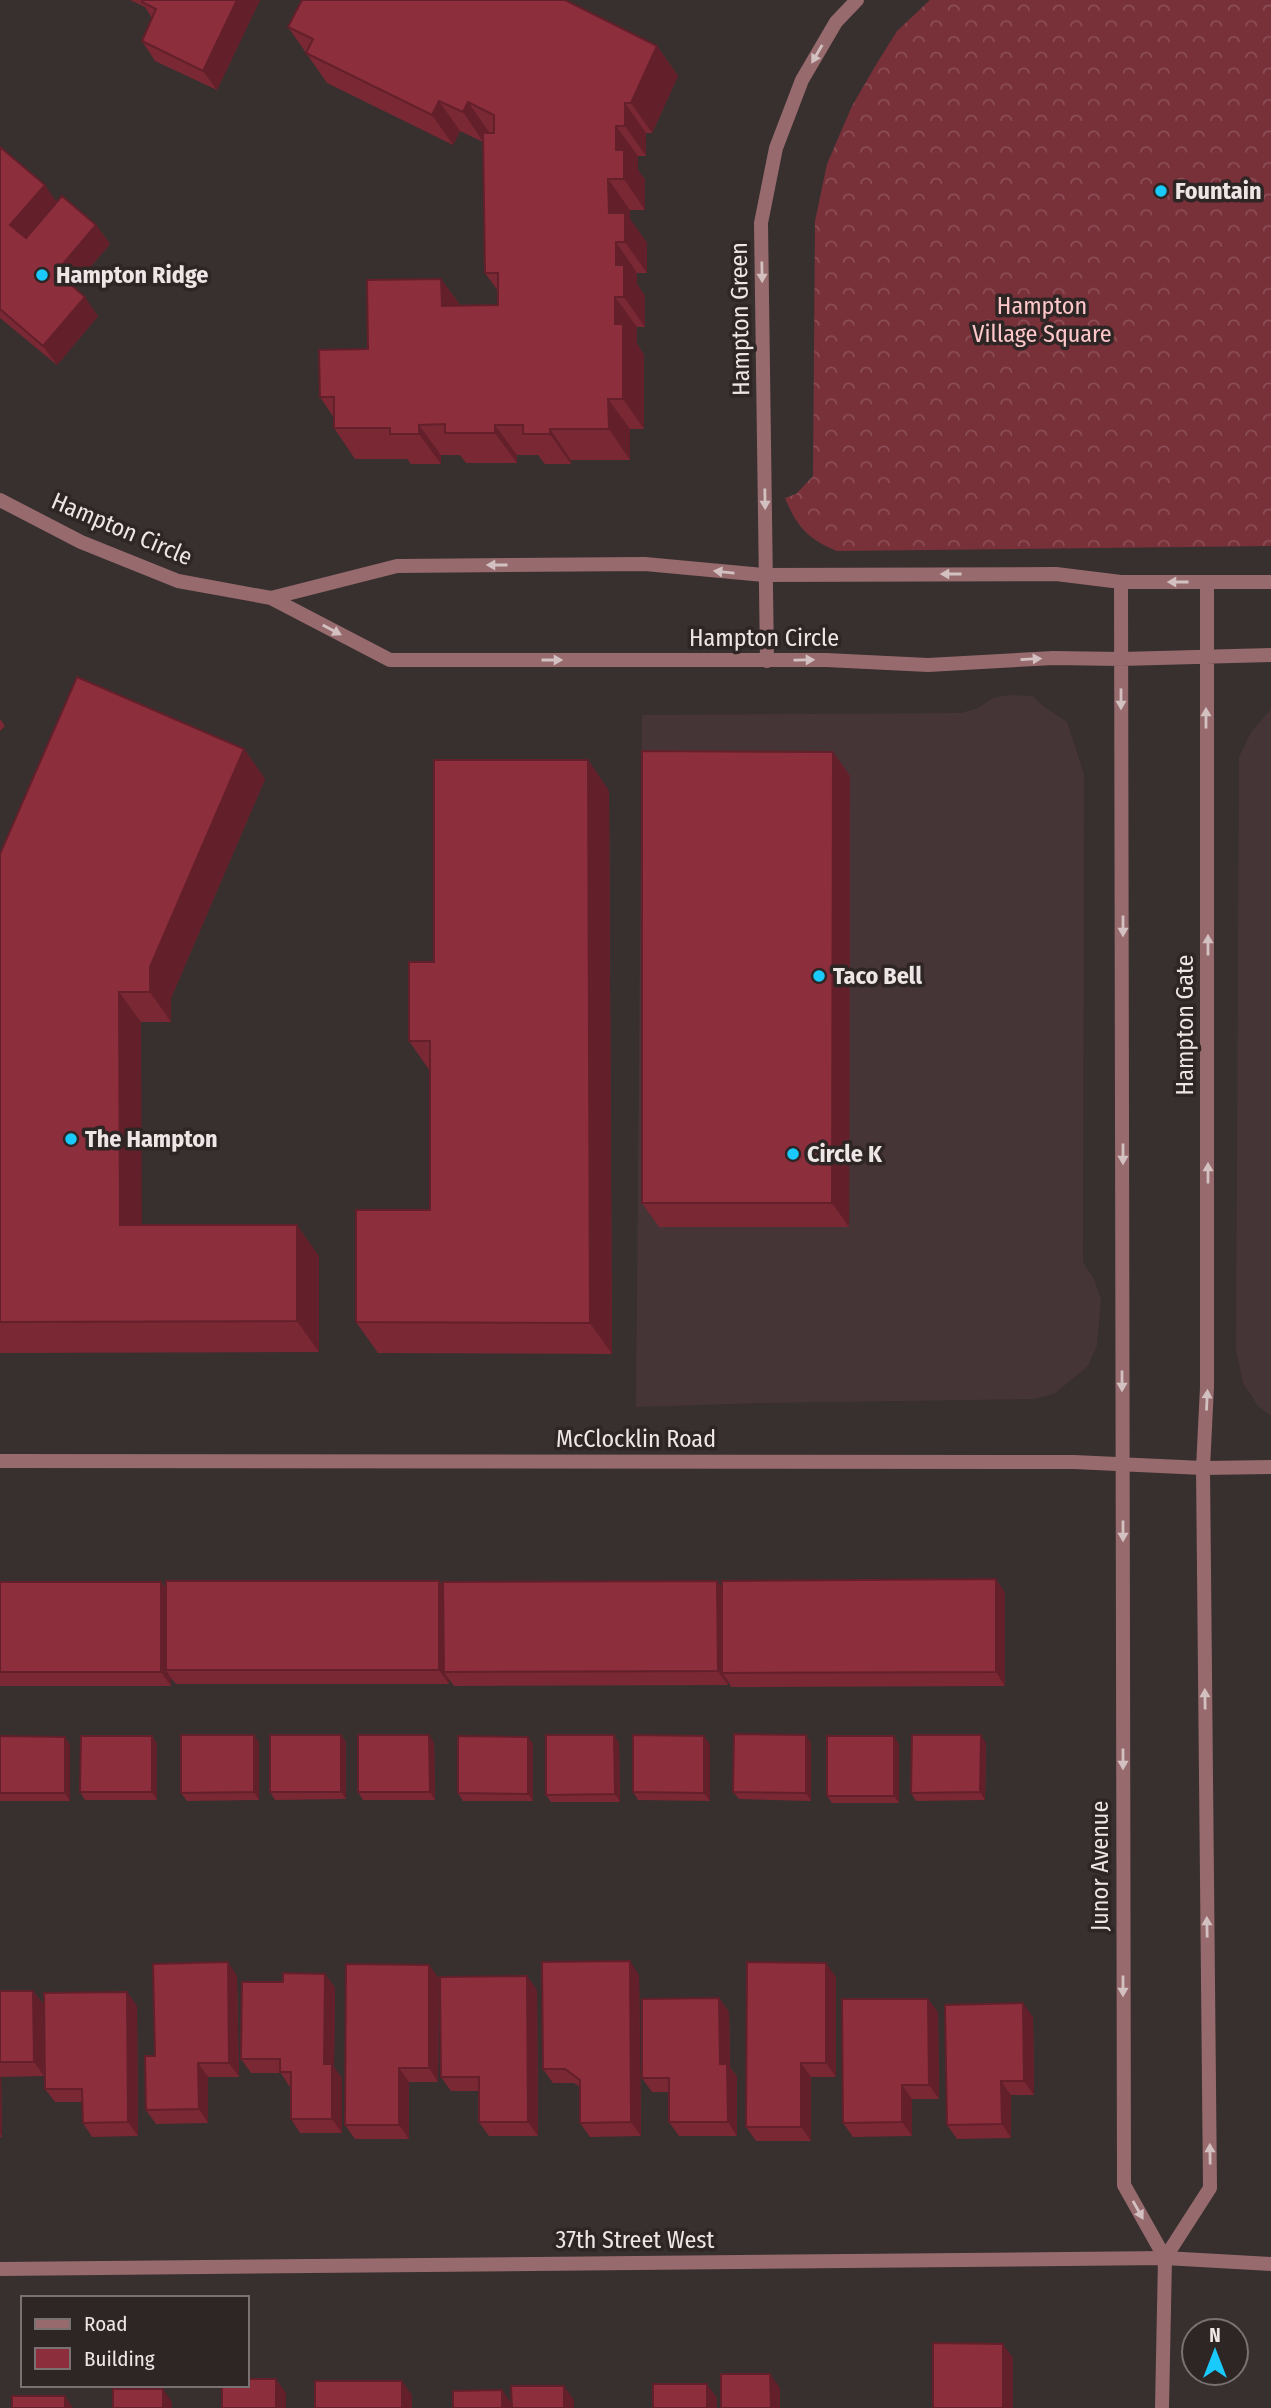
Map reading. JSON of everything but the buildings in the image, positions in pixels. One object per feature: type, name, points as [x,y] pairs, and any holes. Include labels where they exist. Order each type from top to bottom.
[{"type":"street","name":"Hampton Green","points":[[767,661],[761,223],[776,148],[802,80],[836,22],[858,0]]},
{"type":"street","name":"Hampton Circle","points":[[0,500],[81,542],[178,581],[271,598],[390,660],[826,660],[928,664],[1054,658],[1271,655]]},
{"type":"street","name":"Hampton Circle","points":[[271,598],[397,566],[645,564],[764,575],[1056,574],[1121,582],[1271,582]]},
{"type":"street","points":[[1121,582],[1123,1463]]},
{"type":"street","name":"Hampton Gate","points":[[1203,1468],[1207,1387],[1209,1062],[1205,657],[1207,582]]},
{"type":"street","name":"McClocklin Road","points":[[0,1461],[1123,1463],[1203,1468],[1271,1467]]},
{"type":"street","name":"Junor Avenue","points":[[1123,1463],[1124,2185],[1165,2258]]},
{"type":"street","points":[[1162,2408],[1165,2258],[1210,2188],[1203,1468]]},
{"type":"street","name":"37th Street West","points":[[0,2269],[1165,2258],[1271,2264]]},
{"type":"shaded area","points":[[1009,695],[1033,696],[1067,722],[1084,774],[1083,1262],[1094,1279],[1101,1299],[1097,1345],[1088,1366],[1054,1394],[1034,1399],[636,1407],[642,715],[961,713],[978,708],[993,698]]},
{"type":"shaded area","points":[[1271,709],[1271,1416],[1258,1406],[1243,1383],[1236,1350],[1239,757],[1251,732]]},
{"type":"green space","name":"Hampton Village Square","points":[[930,0],[1271,0],[1271,546],[837,551],[811,537],[794,517],[785,498],[796,494],[813,476],[815,221],[827,164],[852,106],[897,31]]},
{"type":"place","name":"Fountain","points":[[1161,191]]},
{"type":"place","name":"Hampton Ridge","points":[[42,275]]},
{"type":"place","name":"Taco Bell","points":[[819,976]]},
{"type":"place","name":"The Hampton","points":[[71,1139]]},
{"type":"place","name":"Circle K","points":[[793,1154]]}]
